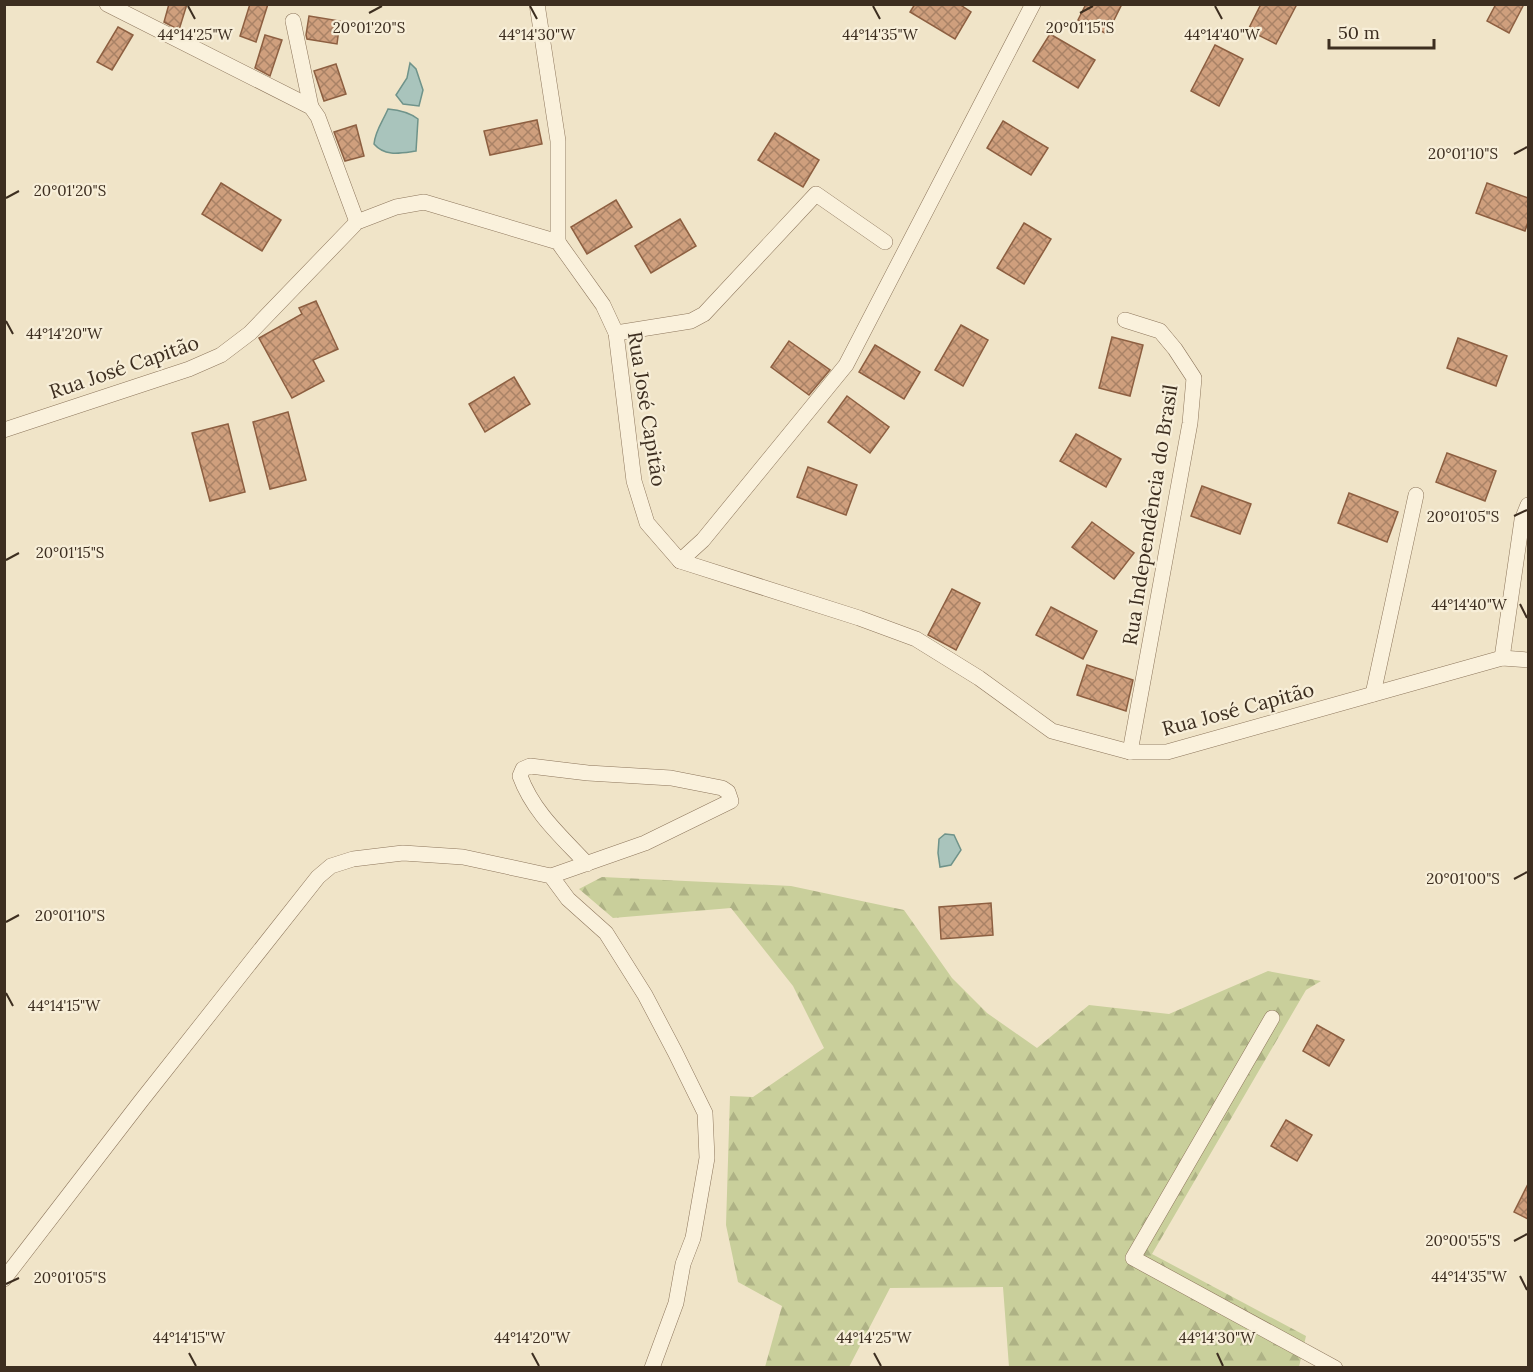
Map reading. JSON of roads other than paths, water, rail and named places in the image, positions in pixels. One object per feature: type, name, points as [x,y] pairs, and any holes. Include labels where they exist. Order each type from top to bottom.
[{"type":"street","points":[[107,4],[311,107]]},
{"type":"street","points":[[537,4],[558,141],[558,242]]},
{"type":"street","points":[[680,561],[703,540],[846,365],[1033,4]]},
{"type":"street","points":[[293,21],[311,107],[318,117],[357,222]]},
{"type":"street","points":[[616,333],[691,321],[704,314],[816,194],[885,242]]},
{"type":"street","name":"Rua José Capitão","points":[[4,430],[189,369],[221,355],[250,333],[357,222],[396,207],[424,202],[558,242],[603,305],[616,333],[634,481],[647,523],[680,561],[859,618],[916,639],[979,678],[1052,731],[1130,752],[1167,752],[1502,658],[1528,660]]},
{"type":"street","name":"Rua Independência do Brasil","points":[[1125,320],[1160,331],[1194,378],[1190,423],[1130,752]]},
{"type":"street","points":[[1373,694],[1416,495]]},
{"type":"street","points":[[1502,658],[1522,520],[1528,505]]},
{"type":"street","points":[[4,1279],[311,885],[331,866],[353,859],[403,853],[463,858],[551,876],[587,864],[645,843],[731,801],[728,792],[722,788],[671,778],[530,766],[523,769],[520,776],[525,791],[544,818],[587,864]]},
{"type":"street","points":[[551,876],[568,899],[606,933],[645,995],[705,1113],[707,1158],[693,1238],[683,1264],[676,1303],[652,1368]]},
{"type":"street","points":[[1272,1018],[1133,1258],[1335,1368]]},
{"type":"water","points":[[410,63],[416,69],[423,90],[419,106],[403,104],[396,95],[407,78]]},
{"type":"water","points":[[388,109],[404,112],[418,119],[416,151],[388,152],[374,144]]},
{"type":"water","points":[[945,834],[954,835],[961,850],[951,865],[940,867],[939,839]]}]
